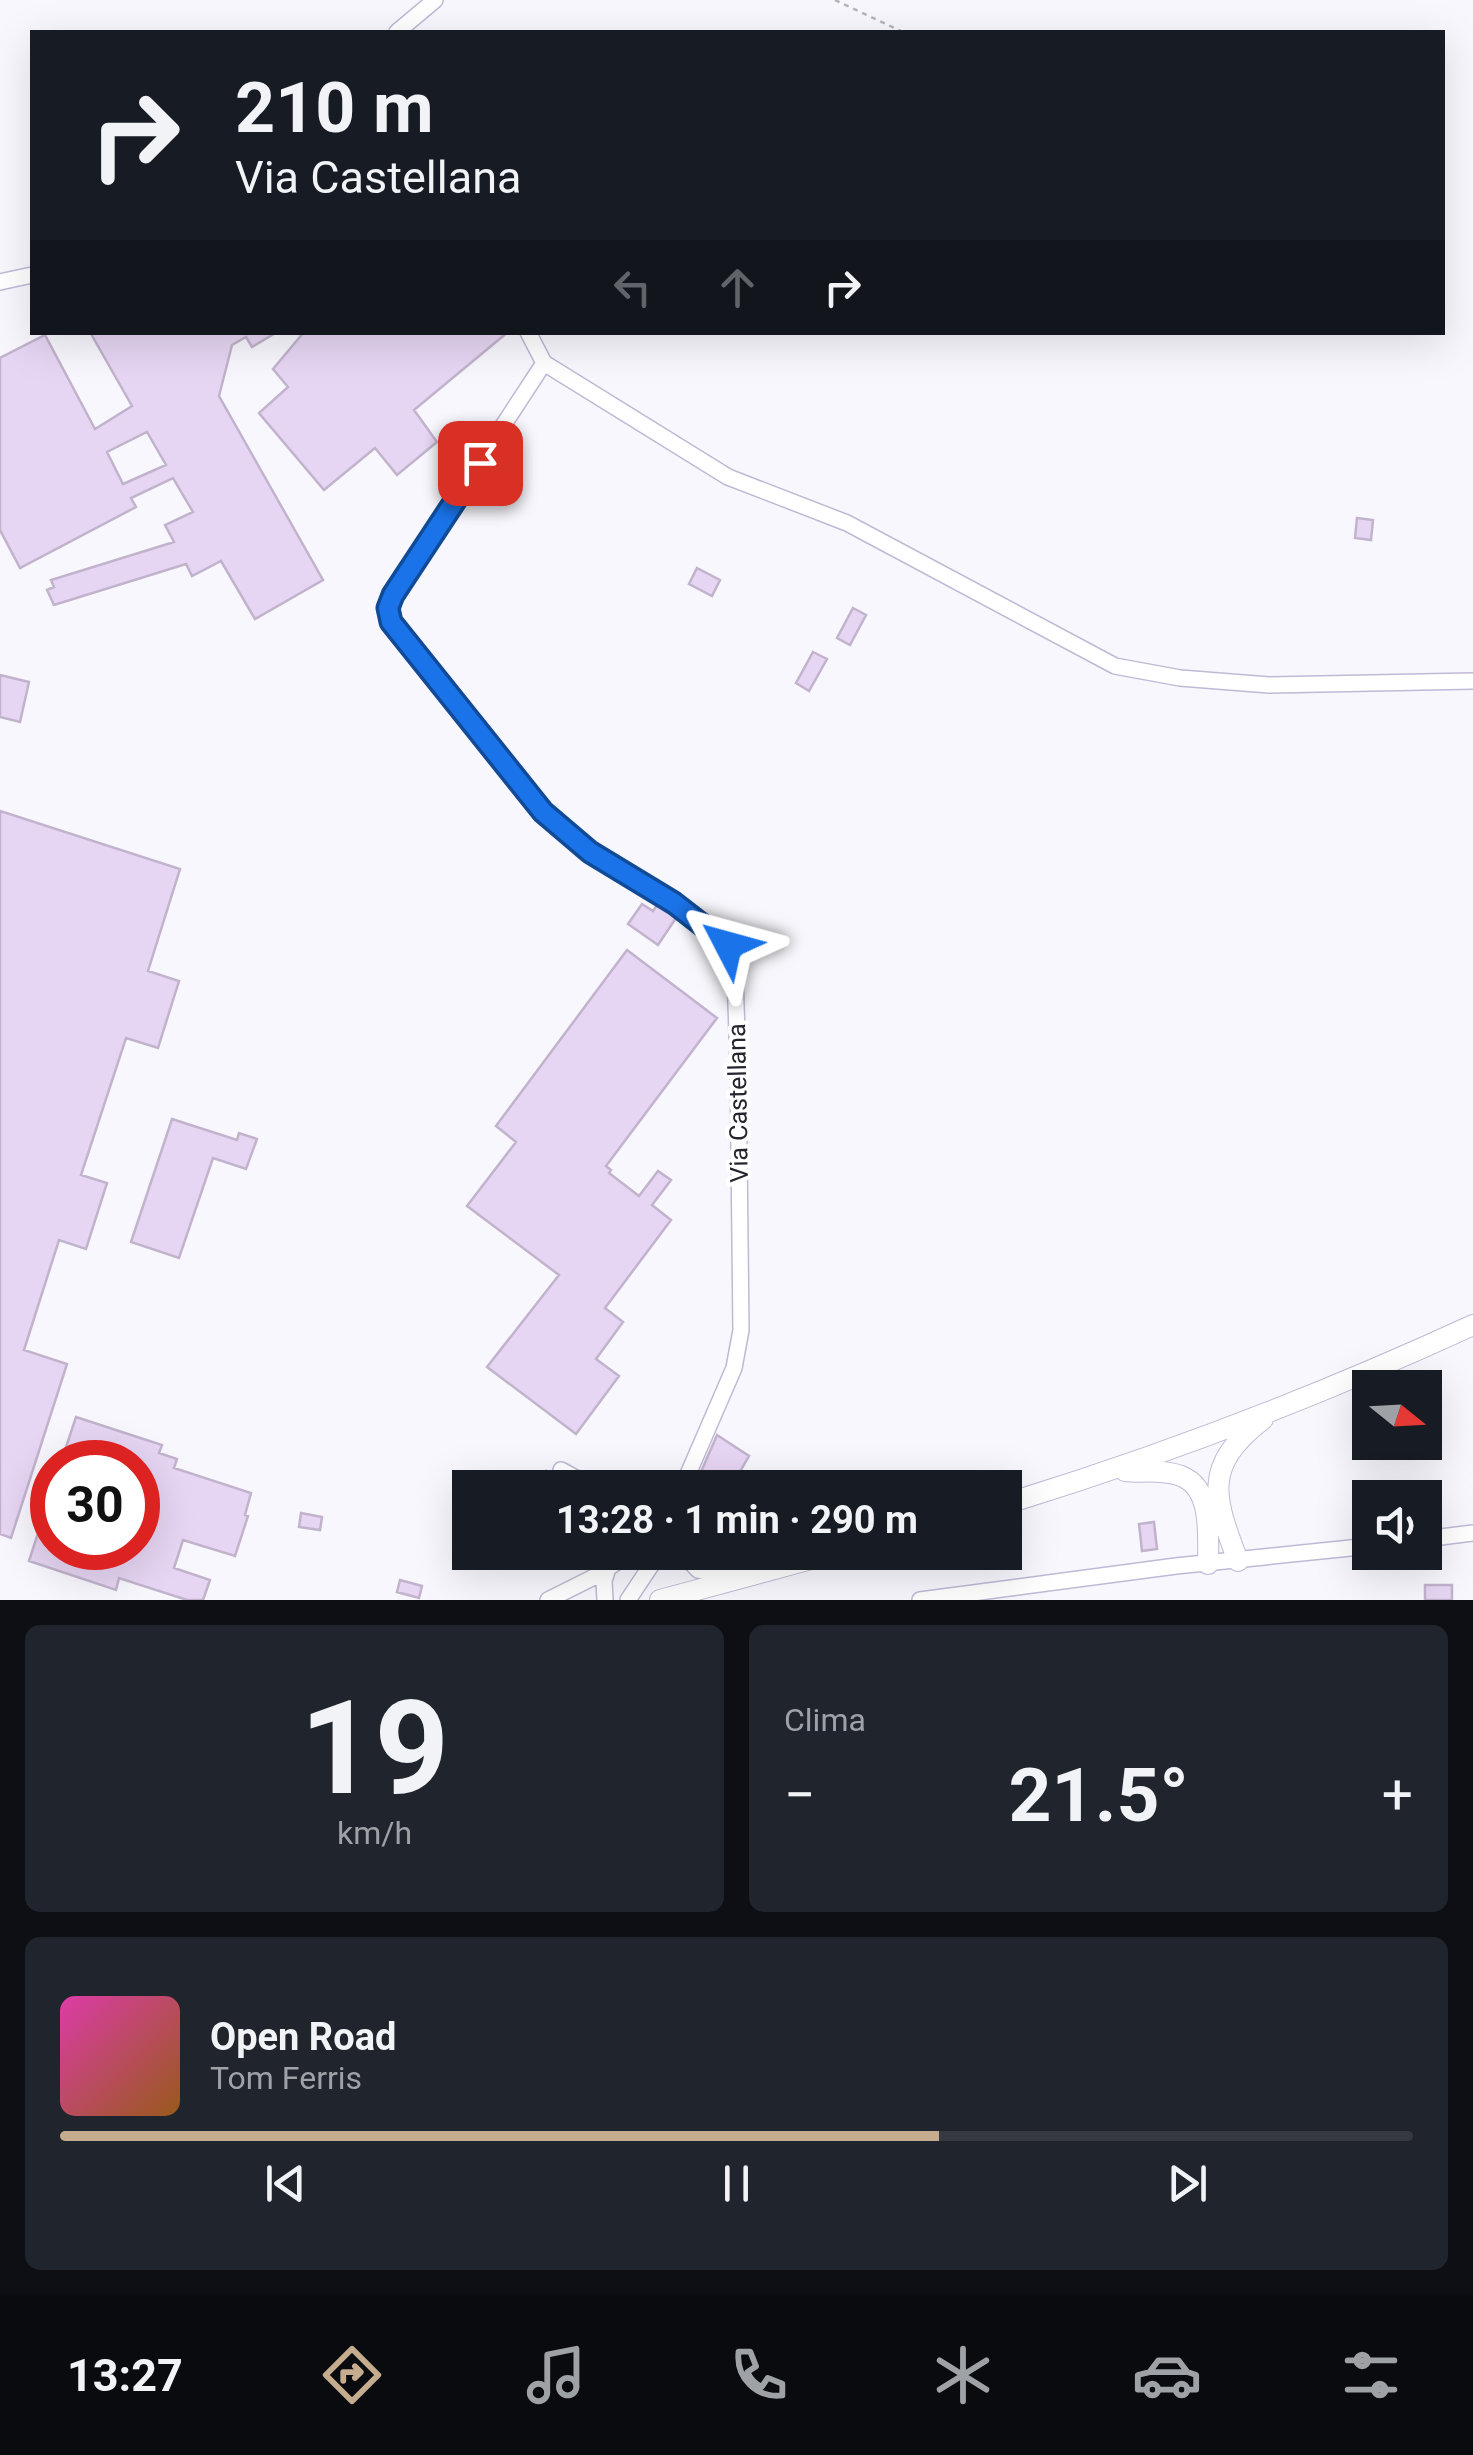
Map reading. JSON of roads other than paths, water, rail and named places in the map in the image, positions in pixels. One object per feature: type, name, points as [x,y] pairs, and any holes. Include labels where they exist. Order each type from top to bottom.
[{"type":"main road","points":[[1430,1344],[1473,1313]]},
{"type":"main road","points":[[1022,1499],[1118,1470],[1276,1409],[1473,1325]]},
{"type":"main road","points":[[1238,1561],[1217,1495],[1220,1469],[1232,1446],[1276,1409]]},
{"type":"main road","points":[[1118,1470],[1159,1472],[1192,1482],[1206,1508],[1208,1564]]},
{"type":"main road","points":[[660,1600],[773,1570]]},
{"type":"street","points":[[399,30],[435,0]]},
{"type":"street","points":[[0,282],[30,275]]},
{"type":"street","points":[[530,335],[544,363],[728,477],[847,524],[1115,666],[1180,678],[1269,685],[1473,681]]},
{"type":"street","name":"Via Castellana","points":[[544,363],[402,580],[388,608],[391,622],[416,656],[543,812],[590,852],[720,936],[732,957],[738,1064],[741,1330],[734,1368],[690,1470]]},
{"type":"street","points":[[1442,1537],[1473,1533]]},
{"type":"street","points":[[920,1600],[1352,1548]]},
{"type":"street","points":[[548,1600],[604,1570]]},
{"type":"street","points":[[605,1600],[607,1570]]},
{"type":"street","points":[[628,1600],[648,1570]]},
{"type":"street","points":[[698,1570],[744,1578]]}]
